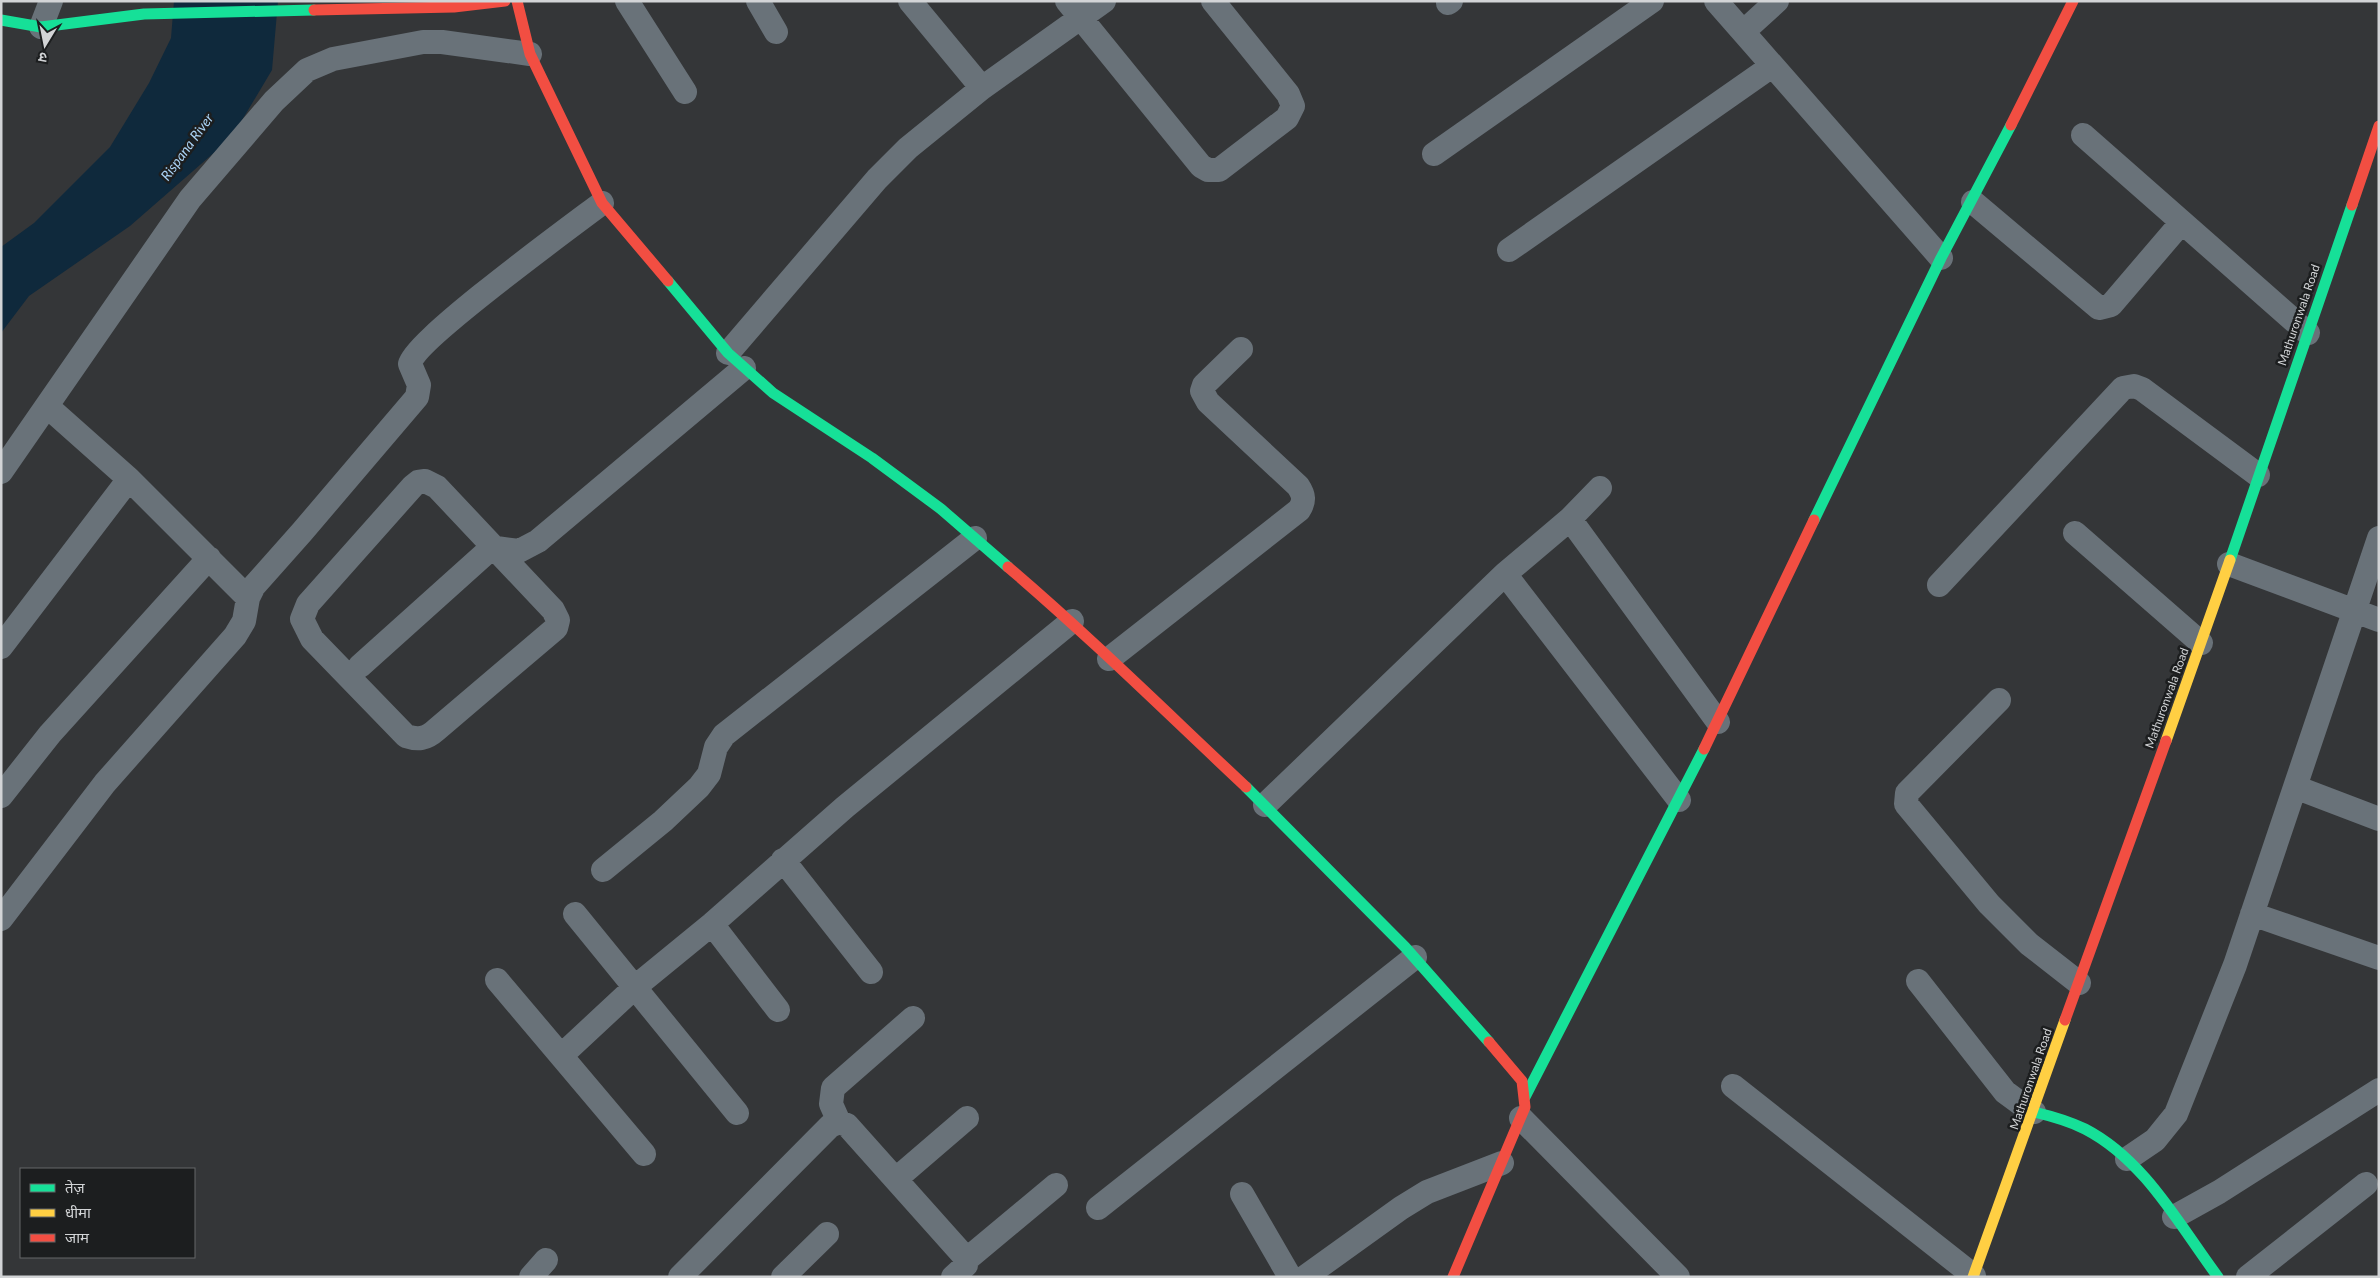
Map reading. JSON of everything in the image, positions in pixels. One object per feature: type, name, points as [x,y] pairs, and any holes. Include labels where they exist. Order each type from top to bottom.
[{"type":"street","points":[[41,27],[51,1]]},
{"type":"street","points":[[1,20],[41,27],[157,14],[454,7],[505,1]]},
{"type":"street","points":[[516,1],[530,54],[602,203],[736,361],[786,402],[872,458],[941,509],[1072,621],[1108,659],[1265,805],[1415,958],[1517,1073],[1523,1108],[1678,1277]]},
{"type":"street","points":[[627,1],[685,92]]},
{"type":"street","points":[[758,1],[776,32]]},
{"type":"street","points":[[910,1],[982,88]]},
{"type":"street","points":[[360,666],[486,552],[496,548],[519,551],[538,542],[736,361],[877,178],[908,148],[1074,10],[1104,1]]},
{"type":"street","points":[[1074,10],[1201,166],[1214,171],[1219,170],[1287,118],[1293,106],[1288,94],[1213,1]]},
{"type":"street","points":[[1434,154],[1652,1]]},
{"type":"street","points":[[1716,1],[1941,258]]},
{"type":"street","points":[[1743,32],[1777,1]]},
{"type":"street","points":[[1453,1277],[1523,1108],[1718,722],[1941,258],[1973,202],[2074,1]]},
{"type":"street","points":[[1,472],[48,407],[133,278],[190,199],[274,101],[307,70],[333,59],[423,42],[442,42],[530,54]]},
{"type":"street","points":[[1509,250],[1772,66]]},
{"type":"street","name":"Mathuronwala Road","points":[[1974,1277],[2229,564],[2379,126]]},
{"type":"street","points":[[2083,135],[2308,332]]},
{"type":"street","points":[[1973,202],[2099,308],[2111,305],[2182,222]]},
{"type":"street","points":[[1,919],[105,783],[235,636],[244,621],[248,598],[254,586],[417,397],[419,385],[410,364],[415,353],[468,306],[602,203]]},
{"type":"street","points":[[1108,659],[1300,510],[1303,505],[1304,497],[1298,486],[1208,402],[1204,394],[1204,385],[1240,350]]},
{"type":"street","points":[[1940,585],[2123,388],[2129,386],[2142,390],[2258,475]]},
{"type":"street","points":[[48,407],[129,479],[248,598]]},
{"type":"street","points":[[1,647],[129,479]]},
{"type":"street","points":[[418,482],[430,483],[437,488],[496,548],[553,610],[558,625],[430,736],[415,739],[406,736],[312,639],[302,619],[305,610],[418,482]]},
{"type":"street","points":[[1265,805],[1505,574],[1570,519],[1600,488]]},
{"type":"street","points":[[1570,519],[1718,722]]},
{"type":"street","points":[[2075,532],[2201,643]]},
{"type":"street","points":[[602,870],[663,821],[699,787],[709,774],[713,754],[724,736],[975,538]]},
{"type":"street","points":[[2127,1159],[2155,1140],[2176,1114],[2235,965],[2353,610],[2379,538]]},
{"type":"street","points":[[1,796],[50,734],[209,558]]},
{"type":"street","points":[[2229,564],[2379,620]]},
{"type":"street","points":[[1505,574],[1679,800]]},
{"type":"street","points":[[562,1055],[635,987],[712,924],[783,860],[1072,621]]},
{"type":"street","points":[[1999,700],[1907,793],[1906,804],[1989,904],[2029,944],[2079,983]]},
{"type":"street","points":[[2295,787],[2379,819]]},
{"type":"street","points":[[783,860],[871,972]]},
{"type":"street","points":[[575,914],[738,1113]]},
{"type":"street","points":[[2252,914],[2379,958]]},
{"type":"street","points":[[712,924],[778,1010]]},
{"type":"street","points":[[1098,1208],[1415,958]]},
{"type":"street","points":[[497,980],[644,1154]]},
{"type":"street","points":[[1918,981],[2005,1092],[2034,1112],[2075,1124],[2093,1133],[2127,1159],[2163,1201],[2218,1277]]},
{"type":"street","points":[[839,1122],[831,1104],[833,1088],[913,1018]]},
{"type":"street","points":[[1733,1086],[1974,1277]]},
{"type":"street","points":[[2174,1217],[2219,1192],[2379,1090]]},
{"type":"street","points":[[896,1179],[966,1118]]},
{"type":"street","points":[[680,1277],[830,1126],[839,1122],[847,1125],[896,1179],[959,1268],[1056,1185]]},
{"type":"street","points":[[1305,1277],[1407,1204],[1443,1185],[1502,1162]]},
{"type":"street","points":[[2248,1277],[2366,1184]]},
{"type":"street","points":[[1242,1194],[1290,1277]]},
{"type":"street","points":[[783,1277],[827,1234]]},
{"type":"water","name":"Rispana River","points":[[174,1],[278,1],[272,70],[232,137],[130,226],[29,296],[1,333],[1,247],[34,223],[110,147],[149,83],[171,38]]},
{"type":"traffic: fast","points":[[1,20],[41,27],[144,14],[314,10]]},
{"type":"traffic: fast","points":[[1814,520],[1941,258],[2011,125]]},
{"type":"traffic: fast","points":[[2230,560],[2352,205]]},
{"type":"traffic: fast","points":[[668,281],[728,353],[773,393],[872,458],[941,509],[1008,567]]},
{"type":"traffic: fast","points":[[1525,1097],[1704,749]]},
{"type":"traffic: fast","points":[[1246,787],[1405,947],[1489,1042]]},
{"type":"traffic: fast","points":[[2034,1112],[2060,1119],[2085,1129],[2106,1142],[2126,1158],[2175,1215],[2218,1277]]},
{"type":"traffic: slow","points":[[2166,741],[2230,560]]},
{"type":"traffic: slow","points":[[1973,1277],[2065,1020]]},
{"type":"traffic: jam","points":[[314,10],[454,7],[505,1]]},
{"type":"traffic: jam","points":[[517,1],[530,54],[602,203],[668,281]]},
{"type":"traffic: jam","points":[[2011,125],[2073,1]]},
{"type":"traffic: jam","points":[[2352,205],[2379,126]]},
{"type":"traffic: jam","points":[[1704,749],[1814,520]]},
{"type":"traffic: jam","points":[[1008,567],[1099,648],[1246,787]]},
{"type":"traffic: jam","points":[[2065,1020],[2166,741]]},
{"type":"traffic: jam","points":[[1453,1277],[1525,1107],[1522,1081],[1489,1042]]}]
